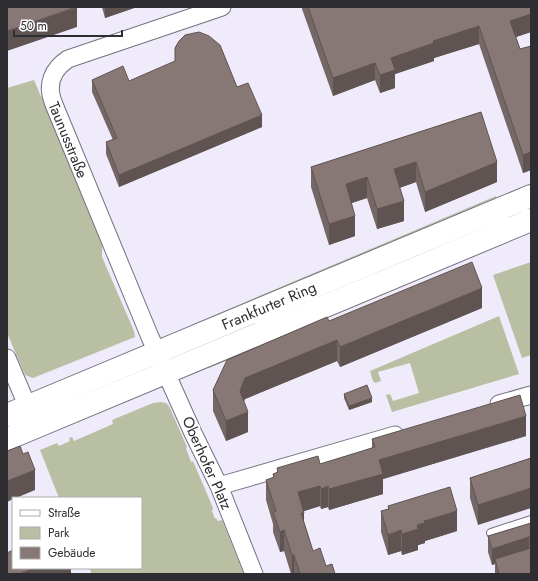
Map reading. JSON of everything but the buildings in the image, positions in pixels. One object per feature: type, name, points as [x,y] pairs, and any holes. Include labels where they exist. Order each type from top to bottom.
[{"type":"main road","name":"Frankfurter Ring","points":[[7,416],[531,196]]},
{"type":"main road","name":"Frankfurter Ring","points":[[7,439],[531,220]]},
{"type":"street","name":"Taunusstraße","points":[[157,353],[50,96],[50,86],[52,76],[56,69],[60,64],[68,59],[222,7]]},
{"type":"street","name":"Oberhofer Platz","points":[[157,353],[219,486],[254,574]]},
{"type":"street","points":[[7,358],[36,427]]},
{"type":"street","points":[[486,408],[531,395]]},
{"type":"street","points":[[219,486],[410,431]]},
{"type":"lane","points":[[491,533],[531,520]]},
{"type":"green space","points":[[34,80],[99,234],[102,245],[102,257],[134,331],[135,337],[33,378],[25,375],[7,333],[7,88]]},
{"type":"green space","points":[[496,196],[497,200],[192,329],[191,325]]},
{"type":"green space","points":[[530,232],[527,234],[209,368],[208,364]]},
{"type":"green space","points":[[531,262],[531,355],[522,358],[493,275]]},
{"type":"green space","points":[[499,316],[519,374],[392,412],[386,395],[390,394],[393,401],[419,393],[410,363],[378,372],[381,381],[375,383],[370,371]]},
{"type":"green space","points":[[161,402],[166,403],[169,406],[187,447],[186,448],[191,462],[193,461],[213,508],[212,511],[215,519],[216,518],[218,521],[222,520],[244,574],[92,574],[90,569],[142,569],[142,497],[59,497],[40,450],[57,443],[59,446],[70,441],[69,438],[72,437],[74,441],[113,424],[112,420],[153,403]]}]
